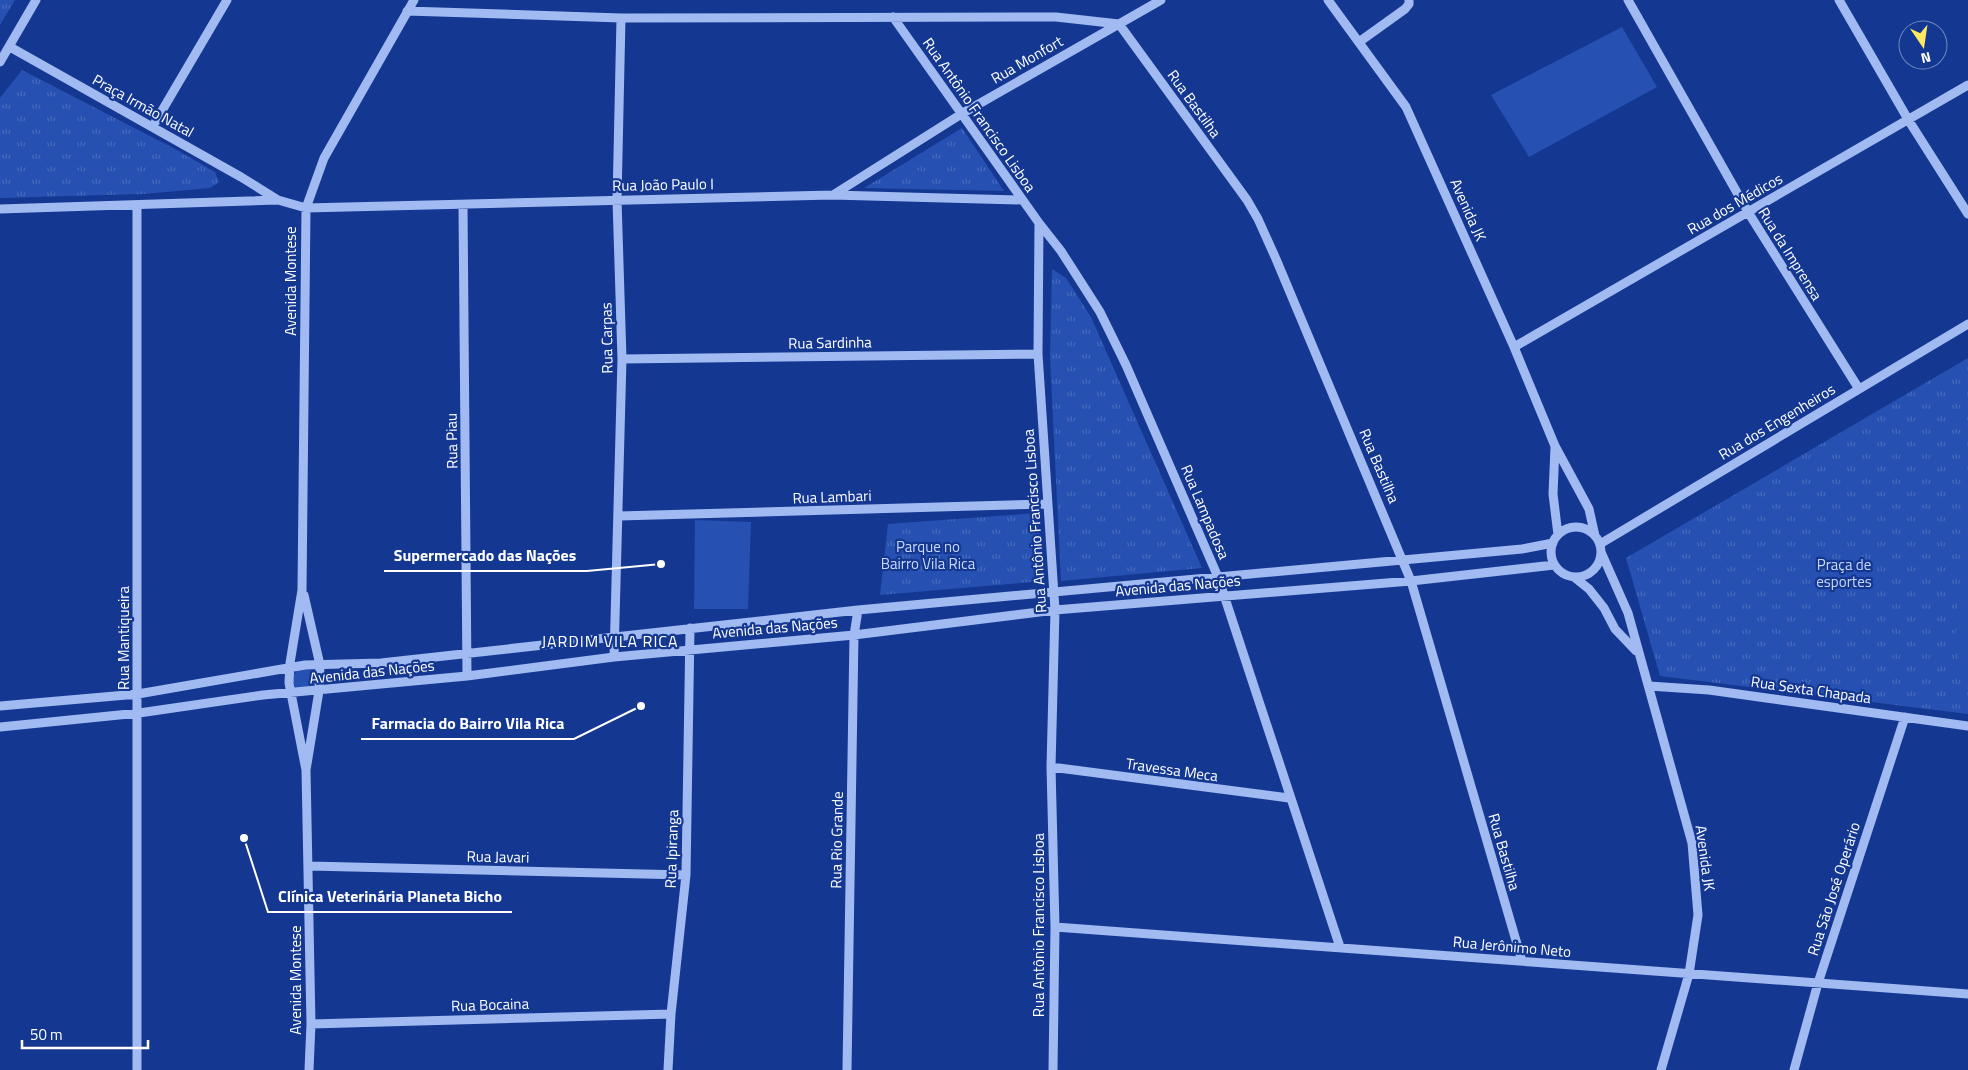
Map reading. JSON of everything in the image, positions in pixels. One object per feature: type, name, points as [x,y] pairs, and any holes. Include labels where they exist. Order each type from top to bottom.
[{"type":"street","points":[[0,62],[36,0]]},
{"type":"street","points":[[153,126],[227,0]]},
{"type":"street","name":"Avenida Montese","points":[[309,1070],[311,1024],[310,866],[306,770],[290,694],[289,667],[302,590],[306,208],[324,158],[414,0]]},
{"type":"street","name":"Rua Monfort","points":[[832,195],[962,113],[1161,0]]},
{"type":"street","name":"Avenida JK","points":[[1328,0],[1406,107],[1514,347],[1555,446],[1586,502],[1599,544],[1628,613],[1637,652],[1649,686],[1692,843],[1698,916],[1689,974],[1661,1070]]},
{"type":"street","points":[[1359,42],[1405,9],[1409,4],[1409,0]]},
{"type":"street","name":"Rua da Imprensa","points":[[1628,0],[1748,212],[1859,389]]},
{"type":"street","points":[[1839,0],[1909,121],[1968,214]]},
{"type":"street","points":[[407,12],[621,18],[1056,17],[1119,24]]},
{"type":"street","name":"Rua Antônio Francisco Lisboa","points":[[893,17],[1039,223],[1038,354],[1046,504],[1055,610],[1051,766],[1055,926],[1053,1070]]},
{"type":"street","name":"Rua Carpas","points":[[614,657],[622,358],[617,200],[621,18]]},
{"type":"street","name":"Rua Bastilha","points":[[1119,24],[1258,219],[1411,580],[1522,962]]},
{"type":"street","name":"Praça Irmão Natal","points":[[10,47],[153,126],[278,200],[306,208]]},
{"type":"street","name":"Rua dos Médicos","points":[[1514,347],[1909,121],[1968,85]]},
{"type":"street","name":"Rua João Paulo I","points":[[306,208],[463,206],[832,195],[1022,200]]},
{"type":"street","name":"Praça Irmão Natal","points":[[0,209],[278,200]]},
{"type":"street","name":"Rua Mantiqueira","points":[[137,205],[139,714],[137,1070]]},
{"type":"street","name":"Rua Piau","points":[[463,206],[467,676]]},
{"type":"street","name":"Rua Lampadosa","points":[[1039,223],[1061,251],[1100,312],[1126,365],[1218,577],[1289,798],[1340,947]]},
{"type":"street","name":"Rua dos Engenheiros","points":[[1599,544],[1968,324]]},
{"type":"street","name":"Rua Sardinha","points":[[622,358],[1038,354]]},
{"type":"street","name":"Avenida JK","points":[[1555,446],[1553,494],[1555,539]]},
{"type":"street","name":"Rua Lambari","points":[[619,516],[1046,504]]},
{"type":"street","points":[[1572,527],[1589,530],[1599,544],[1600,560],[1590,573],[1574,577],[1559,571],[1551,558],[1555,539],[1572,527]]},
{"type":"street","name":"Avenida das Nações","points":[[0,706],[138,694],[289,667],[381,663],[858,610],[1522,549],[1555,539]]},
{"type":"street","name":"Avenida das Nações","points":[[0,727],[139,714],[264,695],[467,676],[688,649],[854,635],[1055,610],[1411,580],[1554,565]]},
{"type":"street","name":"Avenida JK","points":[[1574,577],[1589,589],[1604,608],[1615,630],[1637,652]]},
{"type":"street","name":"Avenida Montese","points":[[302,590],[320,665],[319,691],[306,770]]},
{"type":"street","name":"Rua Rio Grande","points":[[848,1070],[854,635],[858,610]]},
{"type":"street","name":"Rua Ipiranga","points":[[668,1070],[671,1014],[686,875],[688,649],[690,628]]},
{"type":"street","name":"Rua Sexta Chapada","points":[[1649,686],[1709,690],[1968,726]]},
{"type":"street","name":"Rua São José Operário","points":[[1794,1070],[1818,983],[1905,717]]},
{"type":"street","name":"Travessa Meca","points":[[1051,766],[1172,784],[1289,798]]},
{"type":"street","name":"Rua Javari","points":[[310,866],[686,875]]},
{"type":"street","name":"Rua Jerônimo Neto","points":[[1055,926],[1968,994]]},
{"type":"street","name":"Rua Bocaina","points":[[311,1024],[671,1014]]},
{"type":"green space","points":[[0,0],[15,0],[0,25]]},
{"type":"green space","points":[[1622,27],[1657,87],[1529,157],[1491,95]]},
{"type":"green space","points":[[22,70],[177,150],[215,172],[219,182],[210,188],[143,194],[0,198],[0,98]]},
{"type":"green space","points":[[962,128],[1004,191],[864,188]]},
{"type":"green space","points":[[1052,269],[1066,278],[1091,317],[1202,568],[1061,581],[1050,357]]},
{"type":"green space","name":"Praça de esportes","points":[[1968,358],[1968,714],[1660,676],[1626,558]]},
{"type":"green space","points":[[1968,468],[1968,679],[1959,661],[1956,634]]},
{"type":"green space","name":"Parque no Bairro Vila Rica","points":[[1038,513],[1043,581],[880,595],[888,524]]},
{"type":"green space","points":[[695,520],[751,522],[748,609],[694,609]]},
{"type":"green space","points":[[299,669],[313,672],[315,675],[315,687],[297,690],[293,683],[293,675]]},
{"type":"place","name":"Supermercado das Nações","points":[[661,564]]},
{"type":"place","name":"Farmacia do Bairro Vila Rica","points":[[641,706]]},
{"type":"place","name":"Clínica Veterinária Planeta Bicho","points":[[244,838]]},
{"type":"district","name":"JARDIM VILA RICA","points":[[610,641]]}]
